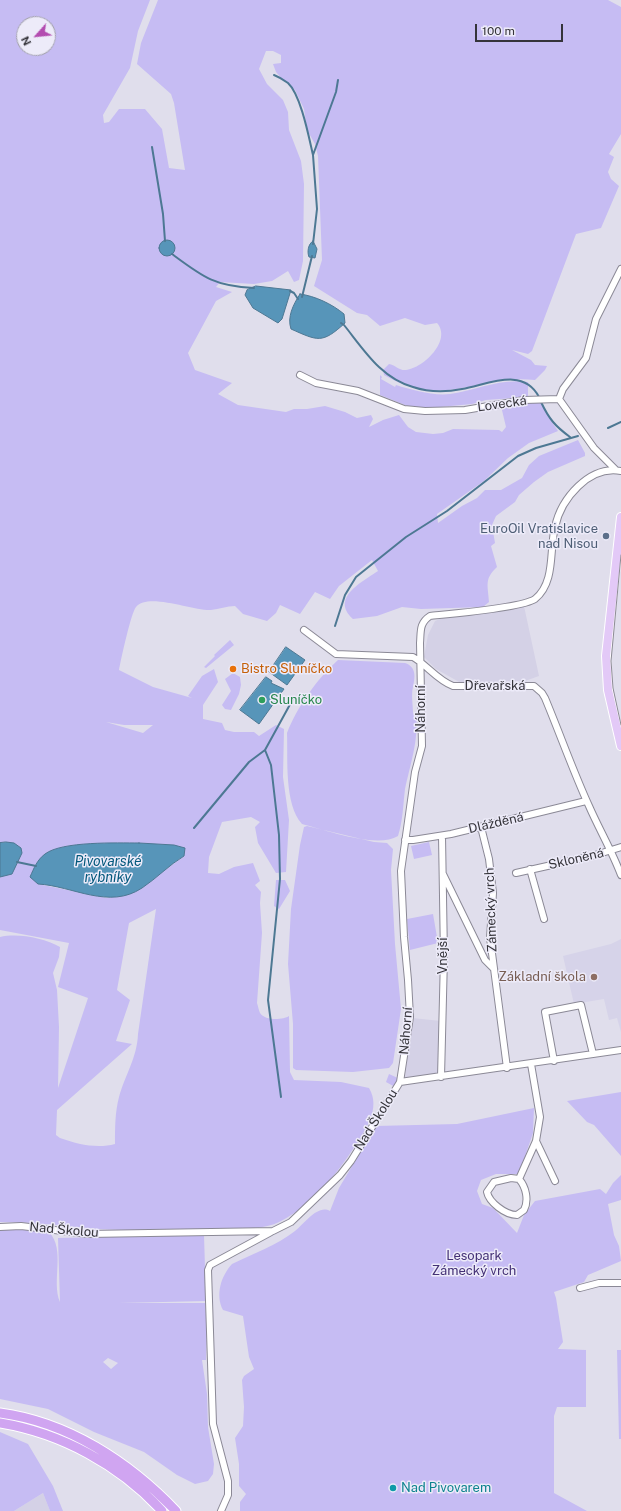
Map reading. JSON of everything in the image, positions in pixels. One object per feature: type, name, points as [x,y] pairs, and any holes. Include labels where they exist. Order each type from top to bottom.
[{"type":"highway","points":[[0,1413],[63,1430],[88,1443],[139,1476],[176,1511]]},
{"type":"highway","points":[[0,1423],[33,1430],[70,1444],[111,1467],[136,1486],[162,1511]]},
{"type":"main road","points":[[621,516],[606,656],[608,690],[621,746]]},
{"type":"street","points":[[618,470],[594,448],[559,399],[563,389],[586,358],[596,319],[621,269]]},
{"type":"street","name":"Lovecká","points":[[300,375],[322,385],[358,391],[404,409],[425,411],[465,410],[524,400],[559,399]]},
{"type":"street","name":"Náhorní","points":[[400,1082],[410,1017],[402,878],[405,840],[415,772],[422,746],[421,626],[423,620],[430,616],[513,606],[534,599],[544,588],[548,576],[552,559],[554,528],[559,512],[585,480],[601,472],[618,470]]},
{"type":"street","name":"Dřevařská","points":[[304,630],[336,654],[413,657],[421,662],[444,683],[453,686],[534,686],[545,698],[586,800],[602,836],[611,851]]},
{"type":"street","name":"Dlážděná","points":[[405,840],[442,836],[586,800]]},
{"type":"street","name":"Zámecký vrch","points":[[481,827],[489,859],[493,893],[490,938],[507,1068]]},
{"type":"street","name":"Vnější","points":[[441,1077],[444,957],[442,836]]},
{"type":"street","points":[[611,851],[621,847]]},
{"type":"street","name":"Skloněná","points":[[516,872],[611,851],[621,875]]},
{"type":"street","points":[[530,870],[544,919]]},
{"type":"street","name":"Zámecký vrch","points":[[442,873],[485,960],[494,969]]},
{"type":"street","points":[[554,1061],[545,1012],[581,1005],[593,1054]]},
{"type":"street","name":"Nad Školou","points":[[221,1511],[228,1495],[228,1481],[212,1424],[208,1270],[210,1265],[291,1222],[340,1175],[351,1161],[400,1082],[507,1068],[621,1050]]},
{"type":"street","points":[[520,1178],[536,1141],[540,1117],[532,1064]]},
{"type":"street","points":[[536,1141],[555,1181]]},
{"type":"street","points":[[511,1178],[520,1178],[523,1183],[527,1202],[524,1210],[520,1214],[513,1215],[499,1208],[488,1198],[487,1192],[494,1182],[511,1178]]},
{"type":"street","name":"Nad Školou","points":[[0,1227],[21,1226],[88,1234],[273,1231]]},
{"type":"street","points":[[580,1288],[599,1283],[621,1283]]},
{"type":"shaded area","points":[[524,606],[539,676],[525,681],[461,683],[436,669],[424,657],[428,635],[435,621],[447,616]]},
{"type":"shaded area","name":"Základní škola","points":[[621,939],[621,1032],[617,1018],[609,1020],[604,999],[574,1004],[563,956],[611,944]]},
{"type":"shaded area","points":[[412,1018],[441,1021],[440,1075],[405,1077]]},
{"type":"shaded area","points":[[43,1493],[50,1511],[14,1511]]},
{"type":"green space","points":[[0,0],[150,0],[138,31],[130,68],[103,115],[104,123],[109,122],[119,109],[145,109],[162,129],[169,168],[185,170],[174,103],[171,94],[137,64],[141,43],[158,0],[608,0],[621,7],[621,134],[609,154],[614,157],[608,172],[611,179],[619,186],[601,228],[576,234],[532,351],[528,354],[512,350],[531,360],[535,365],[547,366],[535,380],[514,379],[460,388],[425,390],[406,385],[384,375],[383,370],[389,364],[402,370],[406,370],[421,364],[428,359],[439,345],[441,330],[437,323],[425,325],[405,318],[380,326],[367,315],[357,313],[314,286],[322,260],[318,156],[315,144],[307,130],[304,109],[295,90],[276,72],[273,64],[281,63],[281,55],[273,51],[266,51],[259,69],[267,84],[283,100],[288,112],[289,130],[301,161],[304,184],[303,261],[299,280],[294,282],[288,271],[272,281],[254,284],[220,282],[216,287],[232,292],[216,301],[188,353],[195,370],[232,383],[218,394],[238,405],[286,412],[294,409],[307,409],[325,406],[345,412],[357,418],[371,415],[373,419],[369,427],[383,420],[399,415],[408,427],[416,432],[433,434],[443,433],[453,429],[499,430],[502,432],[506,427],[501,406],[530,402],[542,403],[549,418],[558,431],[529,443],[508,458],[484,481],[437,514],[438,523],[462,506],[477,498],[485,490],[501,490],[522,478],[529,465],[539,456],[578,440],[585,453],[585,456],[548,472],[519,495],[515,502],[496,516],[492,525],[495,543],[491,546],[497,567],[488,579],[489,602],[483,607],[421,609],[402,607],[377,616],[353,619],[347,611],[345,604],[347,597],[357,585],[378,571],[372,560],[339,586],[330,599],[315,592],[300,614],[280,605],[276,613],[267,621],[243,614],[235,606],[203,610],[171,603],[150,601],[142,603],[136,607],[134,611],[126,637],[119,670],[153,687],[192,698],[188,696],[202,676],[214,669],[218,682],[203,705],[203,719],[222,723],[225,730],[234,732],[254,732],[259,736],[276,725],[284,729],[283,777],[289,820],[286,872],[276,873],[258,843],[255,827],[260,822],[251,817],[222,822],[209,857],[208,873],[219,874],[234,867],[253,863],[260,881],[255,885],[261,892],[260,903],[262,933],[257,1003],[262,1016],[270,1019],[279,1019],[289,1016],[290,1072],[294,1080],[341,1082],[369,1088],[372,1096],[373,1111],[371,1118],[348,1157],[332,1178],[303,1207],[281,1221],[258,1228],[120,1230],[0,1222],[0,937],[31,937],[60,947],[59,957],[53,973],[57,990],[59,1027],[58,1088],[88,998],[58,987],[69,943],[0,930],[0,877],[11,872],[18,861],[6,842],[0,843]],"holes":[[[106,722],[124,725],[153,725],[143,733]],[[115,843],[174,845],[184,856],[141,888],[107,898],[38,884],[65,847]],[[156,909],[137,1043],[133,1059],[121,1089],[116,1120],[115,1144],[94,1146],[80,1144],[60,1138],[56,1135],[57,1110],[132,1044],[116,1041],[130,1000],[117,990],[129,923]]]},
{"type":"green space","points":[[380,375],[382,377],[381,379],[395,387],[396,385],[416,391],[437,394],[450,394],[498,383],[517,381],[528,382],[528,397],[486,400],[472,404],[440,407],[410,407],[380,395]]},
{"type":"green space","points":[[230,640],[234,645],[206,668],[204,667],[215,656],[214,655]]},
{"type":"green space","points":[[338,660],[405,663],[412,667],[414,673],[412,697],[413,713],[416,715],[417,724],[415,743],[405,789],[400,830],[398,836],[389,839],[378,840],[351,837],[302,824],[292,805],[287,768],[287,733],[296,713],[308,694]]},
{"type":"green space","points":[[233,673],[240,677],[241,685],[239,694],[231,710],[225,709],[222,705],[231,691],[225,679]]},
{"type":"green space","points":[[307,826],[374,842],[387,843],[393,849],[391,870],[395,944],[401,1009],[393,1063],[389,1068],[353,1072],[296,1070],[293,1068],[293,1024],[288,964],[291,909],[300,845],[304,827]]},
{"type":"green space","points":[[429,842],[432,855],[414,859],[411,846]]},
{"type":"green space","points":[[276,880],[285,880],[290,891],[279,909],[274,906]]},
{"type":"green space","points":[[433,914],[438,943],[410,950],[407,919]]},
{"type":"green space","points":[[389,1074],[400,1079],[395,1087],[386,1082]]},
{"type":"green space","points":[[621,1092],[621,1156],[594,1125],[587,1122],[567,1101]]},
{"type":"green space","name":"Lesopark Zámecký vrch","points":[[534,1108],[533,1133],[519,1174],[496,1174],[481,1180],[477,1191],[482,1204],[493,1208],[517,1233],[524,1215],[535,1201],[600,1189],[606,1194],[613,1183],[621,1175],[621,1200],[608,1204],[614,1235],[619,1246],[621,1261],[588,1275],[584,1282],[554,1292],[563,1342],[558,1349],[586,1350],[586,1407],[557,1407],[554,1416],[554,1493],[587,1511],[240,1511],[240,1502],[246,1494],[239,1486],[239,1464],[235,1438],[243,1426],[244,1407],[242,1380],[244,1376],[254,1369],[249,1357],[243,1316],[223,1310],[219,1298],[220,1286],[228,1269],[232,1264],[281,1241],[295,1231],[316,1212],[321,1210],[330,1211],[339,1188],[376,1126],[457,1124]]},
{"type":"green space","points":[[12,1229],[49,1232],[54,1239],[57,1248],[57,1285],[60,1302],[58,1238],[204,1235],[206,1301],[119,1303],[205,1303],[207,1330],[206,1360],[202,1360],[207,1394],[208,1427],[214,1464],[213,1474],[208,1481],[195,1484],[177,1475],[144,1452],[94,1432],[48,1409],[0,1399],[0,1230]],"holes":[[[108,1358],[118,1363],[111,1369],[103,1362]]]},
{"type":"green space","points":[[617,1350],[621,1350],[621,1439],[619,1439]]},
{"type":"green space","points":[[0,1432],[28,1444],[53,1486],[63,1511],[50,1511],[43,1493],[14,1511],[0,1511]]},
{"type":"water","points":[[164,240],[170,240],[175,245],[173,254],[170,256],[164,256],[159,251],[159,245]]},
{"type":"water","points":[[313,241],[317,249],[315,258],[309,257],[308,253],[308,248]]},
{"type":"water","points":[[256,286],[291,290],[282,319],[278,323],[253,308],[245,295],[247,290]]},
{"type":"water","points":[[300,294],[323,301],[334,307],[344,314],[345,323],[331,334],[320,338],[314,338],[291,329],[291,311]]},
{"type":"water","name":"Sluníčko","points":[[286,647],[305,660],[287,685],[269,672]]},
{"type":"water","name":"Sluníčko","points":[[266,677],[272,681],[271,683],[284,689],[259,724],[240,710]]},
{"type":"water","points":[[0,843],[14,843],[21,848],[22,853],[12,874],[0,877]]},
{"type":"water","name":"Pivovarské rybníky","points":[[139,843],[174,845],[185,848],[184,856],[142,888],[129,894],[117,897],[91,895],[38,884],[30,877],[40,859],[45,854],[53,850],[76,845]]},
{"type":"waterway","points":[[274,75],[288,83],[297,97],[304,117],[313,155]]},
{"type":"waterway","points":[[313,244],[317,209],[313,155],[336,92],[338,80]]},
{"type":"waterway","points":[[152,147],[163,214],[165,241]]},
{"type":"waterway","points":[[172,254],[192,269],[210,279],[229,285],[254,288]]},
{"type":"waterway","points":[[302,297],[312,256]]},
{"type":"waterway","points":[[290,291],[294,293],[298,299]]},
{"type":"waterway","points":[[341,323],[382,370],[402,383],[425,390],[450,391],[504,380],[514,380],[524,382],[532,388],[539,397]]},
{"type":"waterway","points":[[541,402],[553,422],[570,437]]},
{"type":"waterway","points":[[608,428],[621,422]]},
{"type":"waterway","points":[[335,626],[345,595],[356,577],[406,537],[447,511],[518,456],[536,448],[578,436]]},
{"type":"waterway","points":[[194,828],[249,762],[265,750],[293,699]]},
{"type":"waterway","points":[[265,750],[271,765],[279,835],[280,879],[268,1000],[281,1097]]},
{"type":"waterway","points":[[17,862],[36,866]]},
{"type":"tram line","points":[[621,555],[611,661],[613,688],[621,725]]},
{"type":"place","name":"EuroOil Vratislavice nad Nisou","points":[[606,536]]},
{"type":"place","name":"Bistro Sluníčko","points":[[233,669]]},
{"type":"place","name":"Sluníčko","points":[[262,700]]},
{"type":"place","name":"Základní škola","points":[[594,977]]},
{"type":"place","name":"Nad Pivovarem","points":[[393,1488]]}]
